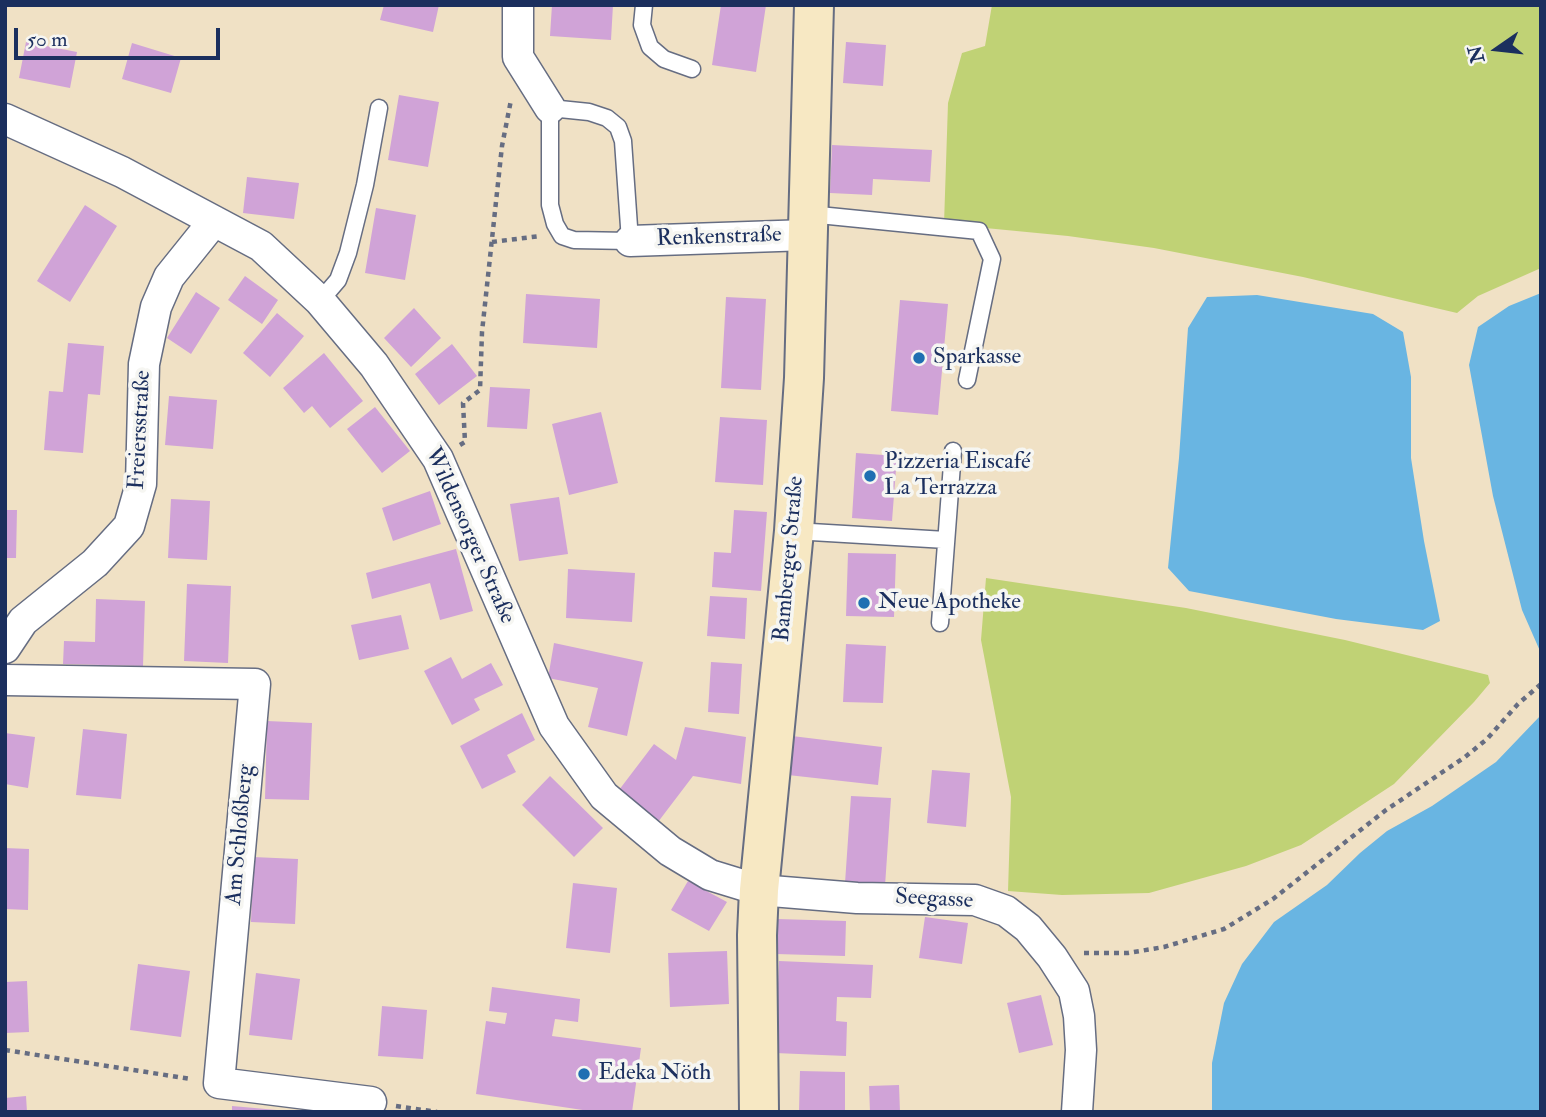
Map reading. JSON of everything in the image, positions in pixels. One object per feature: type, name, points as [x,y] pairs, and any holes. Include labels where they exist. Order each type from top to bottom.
[{"type":"main road","name":"Bamberger Straße","points":[[759,1112],[758,890],[794,531],[804,378],[814,5]]},
{"type":"street","points":[[519,5],[518,57],[550,108]]},
{"type":"street","name":"Wildensorger Straße","points":[[5,119],[122,172],[261,246],[320,301],[374,365],[438,458],[554,726],[604,796],[670,851],[710,876],[758,890]]},
{"type":"street","name":"Freiersstraße","points":[[5,648],[23,621],[95,563],[129,526],[141,484],[144,364],[156,307],[169,277],[214,221]]},
{"type":"street","name":"Renkenstraße","points":[[630,241],[809,224]]},
{"type":"street","name":"Am Schloßberg","points":[[5,680],[255,684],[219,1083]]},
{"type":"street","name":"Seegasse","points":[[758,890],[857,898],[975,900],[1006,911],[1028,928],[1052,957],[1074,991],[1081,1050],[1077,1112]]},
{"type":"street","points":[[219,1083],[371,1102]]},
{"type":"lane","points":[[644,5],[642,25],[650,47],[664,58],[692,69]]},
{"type":"lane","points":[[320,301],[338,280],[348,253],[365,185],[379,108]]},
{"type":"lane","points":[[550,108],[589,112],[607,118],[618,127],[623,141],[630,241],[574,240],[562,236],[557,227],[550,205],[550,108]]},
{"type":"lane","points":[[809,224],[979,231],[992,259],[967,380]]},
{"type":"lane","points":[[940,623],[953,451]]},
{"type":"lane","points":[[794,531],[946,540]]},
{"type":"path","points":[[438,458],[465,442],[463,402],[480,390],[482,332],[502,146],[518,57]]},
{"type":"path","points":[[492,242],[535,238],[557,227]]},
{"type":"path","points":[[1052,957],[1128,953],[1164,947],[1224,929],[1273,899],[1386,810],[1465,757],[1487,739],[1518,704],[1541,684]]},
{"type":"path","points":[[5,1050],[219,1083]]},
{"type":"path","points":[[371,1102],[437,1112]]},
{"type":"green space","points":[[992,5],[1541,5],[1541,268],[1478,296],[1457,313],[1303,277],[1154,248],[1068,236],[944,224],[948,103],[962,53],[985,46]]},
{"type":"green space","points":[[986,578],[1186,608],[1345,640],[1488,675],[1490,683],[1394,784],[1301,845],[1246,866],[1149,893],[1062,895],[1008,891],[1011,797],[981,640]]},
{"type":"water","points":[[1541,293],[1540,651],[1522,610],[1493,496],[1469,365],[1478,327],[1509,306]]},
{"type":"water","points":[[1257,295],[1373,314],[1403,332],[1411,377],[1411,458],[1440,621],[1423,630],[1336,619],[1189,591],[1168,568],[1188,328],[1207,297]]},
{"type":"water","points":[[1541,715],[1541,1112],[1212,1112],[1212,1063],[1224,1003],[1242,964],[1274,922],[1327,885],[1387,831],[1432,806],[1496,762]]},
{"type":"building","points":[[384,5],[439,5],[433,32],[380,20]]},
{"type":"building","points":[[552,5],[613,5],[611,40],[550,36]]},
{"type":"building","points":[[721,5],[766,5],[756,72],[712,65]]},
{"type":"building","points":[[26,42],[77,52],[70,88],[19,78]]},
{"type":"building","points":[[846,42],[886,45],[883,86],[843,83]]},
{"type":"building","points":[[132,43],[181,58],[171,93],[122,79]]},
{"type":"building","points":[[399,95],[439,102],[428,167],[388,160]]},
{"type":"building","points":[[832,145],[932,150],[930,182],[873,179],[872,195],[830,193]]},
{"type":"building","points":[[247,177],[299,183],[294,219],[243,213]]},
{"type":"building","points":[[85,205],[117,226],[70,302],[37,281]]},
{"type":"building","points":[[376,208],[416,215],[405,280],[365,273]]},
{"type":"building","points":[[245,276],[278,300],[262,324],[228,300]]},
{"type":"building","points":[[196,292],[220,308],[191,354],[167,338]]},
{"type":"building","points":[[526,294],[600,299],[597,348],[523,343]]},
{"type":"building","points":[[726,297],[766,299],[761,390],[721,388]]},
{"type":"building","name":"Sparkasse","points":[[900,300],[948,304],[938,415],[891,411]]},
{"type":"building","points":[[414,308],[441,338],[411,367],[384,338]]},
{"type":"building","points":[[277,313],[304,336],[270,377],[243,353]]},
{"type":"building","points":[[68,343],[104,346],[100,395],[88,394],[83,453],[44,450],[49,391],[63,392]]},
{"type":"building","points":[[452,344],[477,376],[439,405],[415,374]]},
{"type":"building","points":[[324,353],[363,401],[330,428],[312,406],[304,413],[283,388]]},
{"type":"building","points":[[490,387],[530,389],[527,429],[487,427]]},
{"type":"building","points":[[169,396],[217,400],[213,449],[165,445]]},
{"type":"building","points":[[375,407],[410,451],[382,473],[347,429]]},
{"type":"building","points":[[601,412],[618,483],[569,495],[552,424]]},
{"type":"building","points":[[720,417],[767,420],[763,485],[715,482]]},
{"type":"building","points":[[856,453],[897,456],[892,521],[852,518]]},
{"type":"building","points":[[430,491],[441,524],[393,541],[382,508]]},
{"type":"building","points":[[559,497],[568,554],[519,561],[510,504]]},
{"type":"building","points":[[171,499],[210,501],[207,560],[168,558]]},
{"type":"building","points":[[5,510],[17,510],[16,558],[5,558]]},
{"type":"building","points":[[734,510],[767,512],[761,591],[712,587],[714,552],[731,553]]},
{"type":"building","points":[[456,549],[473,611],[440,620],[430,583],[372,599],[366,573]]},
{"type":"building","points":[[848,553],[896,554],[894,617],[846,616]]},
{"type":"building","points":[[568,569],[635,573],[632,622],[566,618]]},
{"type":"building","points":[[187,584],[231,586],[228,663],[184,661]]},
{"type":"building","points":[[710,596],[747,598],[745,639],[707,636]]},
{"type":"building","points":[[96,599],[145,601],[143,666],[63,664],[64,641],[95,642]]},
{"type":"building","points":[[401,615],[409,649],[359,660],[351,625]]},
{"type":"building","points":[[554,643],[643,662],[627,736],[588,727],[598,688],[548,678]]},
{"type":"building","points":[[846,644],[886,646],[883,703],[843,702]]},
{"type":"building","points":[[451,657],[462,679],[491,663],[503,685],[474,699],[480,710],[452,725],[424,671]]},
{"type":"building","points":[[711,662],[742,664],[739,714],[708,712]]},
{"type":"building","points":[[522,713],[535,740],[507,755],[516,772],[482,789],[460,746]]},
{"type":"building","points":[[267,721],[312,723],[309,800],[265,799]]},
{"type":"building","points":[[685,727],[746,737],[741,784],[693,776],[658,822],[619,790],[654,744],[676,760]]},
{"type":"building","points":[[83,729],[127,734],[121,799],[76,795]]},
{"type":"building","points":[[5,733],[35,737],[28,788],[5,784]]},
{"type":"building","points":[[792,736],[882,747],[878,785],[788,775]]},
{"type":"building","points":[[932,770],[970,773],[966,827],[927,823]]},
{"type":"building","points":[[550,776],[603,828],[574,857],[522,805]]},
{"type":"building","points":[[851,796],[891,798],[885,886],[845,883]]},
{"type":"building","points":[[5,848],[29,849],[28,910],[5,909]]},
{"type":"building","points":[[253,857],[298,859],[295,924],[251,922]]},
{"type":"building","points":[[688,881],[727,902],[709,931],[671,910]]},
{"type":"building","points":[[573,883],[617,888],[610,953],[566,948]]},
{"type":"building","points":[[925,917],[968,923],[962,964],[919,958]]},
{"type":"building","points":[[777,919],[846,921],[845,956],[776,954]]},
{"type":"building","points":[[727,951],[729,1004],[670,1007],[668,953]]},
{"type":"building","points":[[779,961],[873,965],[871,998],[837,997],[836,1021],[847,1022],[846,1056],[775,1053]]},
{"type":"building","points":[[138,964],[190,971],[181,1037],[130,1030]]},
{"type":"building","points":[[256,973],[300,979],[292,1040],[249,1035]]},
{"type":"building","points":[[27,981],[29,1032],[5,1033],[5,982]]},
{"type":"building","points":[[492,987],[580,999],[578,1022],[555,1019],[552,1036],[641,1048],[632,1112],[596,1112],[476,1094],[486,1021],[505,1024],[507,1013],[489,1011]]},
{"type":"building","points":[[1041,995],[1053,1045],[1019,1053],[1007,1003]]},
{"type":"building","points":[[382,1006],[427,1010],[423,1059],[378,1056]]},
{"type":"building","points":[[800,1071],[845,1072],[845,1112],[799,1112]]},
{"type":"building","points":[[899,1085],[900,1112],[870,1112],[869,1086]]},
{"type":"building","points":[[26,1096],[27,1112],[5,1112],[5,1098]]},
{"type":"building","points":[[232,1106],[277,1110],[277,1112],[232,1112]]},
{"type":"place","name":"Sparkasse","points":[[919,358]]},
{"type":"place","name":"Pizzeria Eiscafé La Terrazza","points":[[870,476]]},
{"type":"place","name":"Neue Apotheke","points":[[864,603]]},
{"type":"place","name":"Edeka Nöth","points":[[584,1074]]}]
